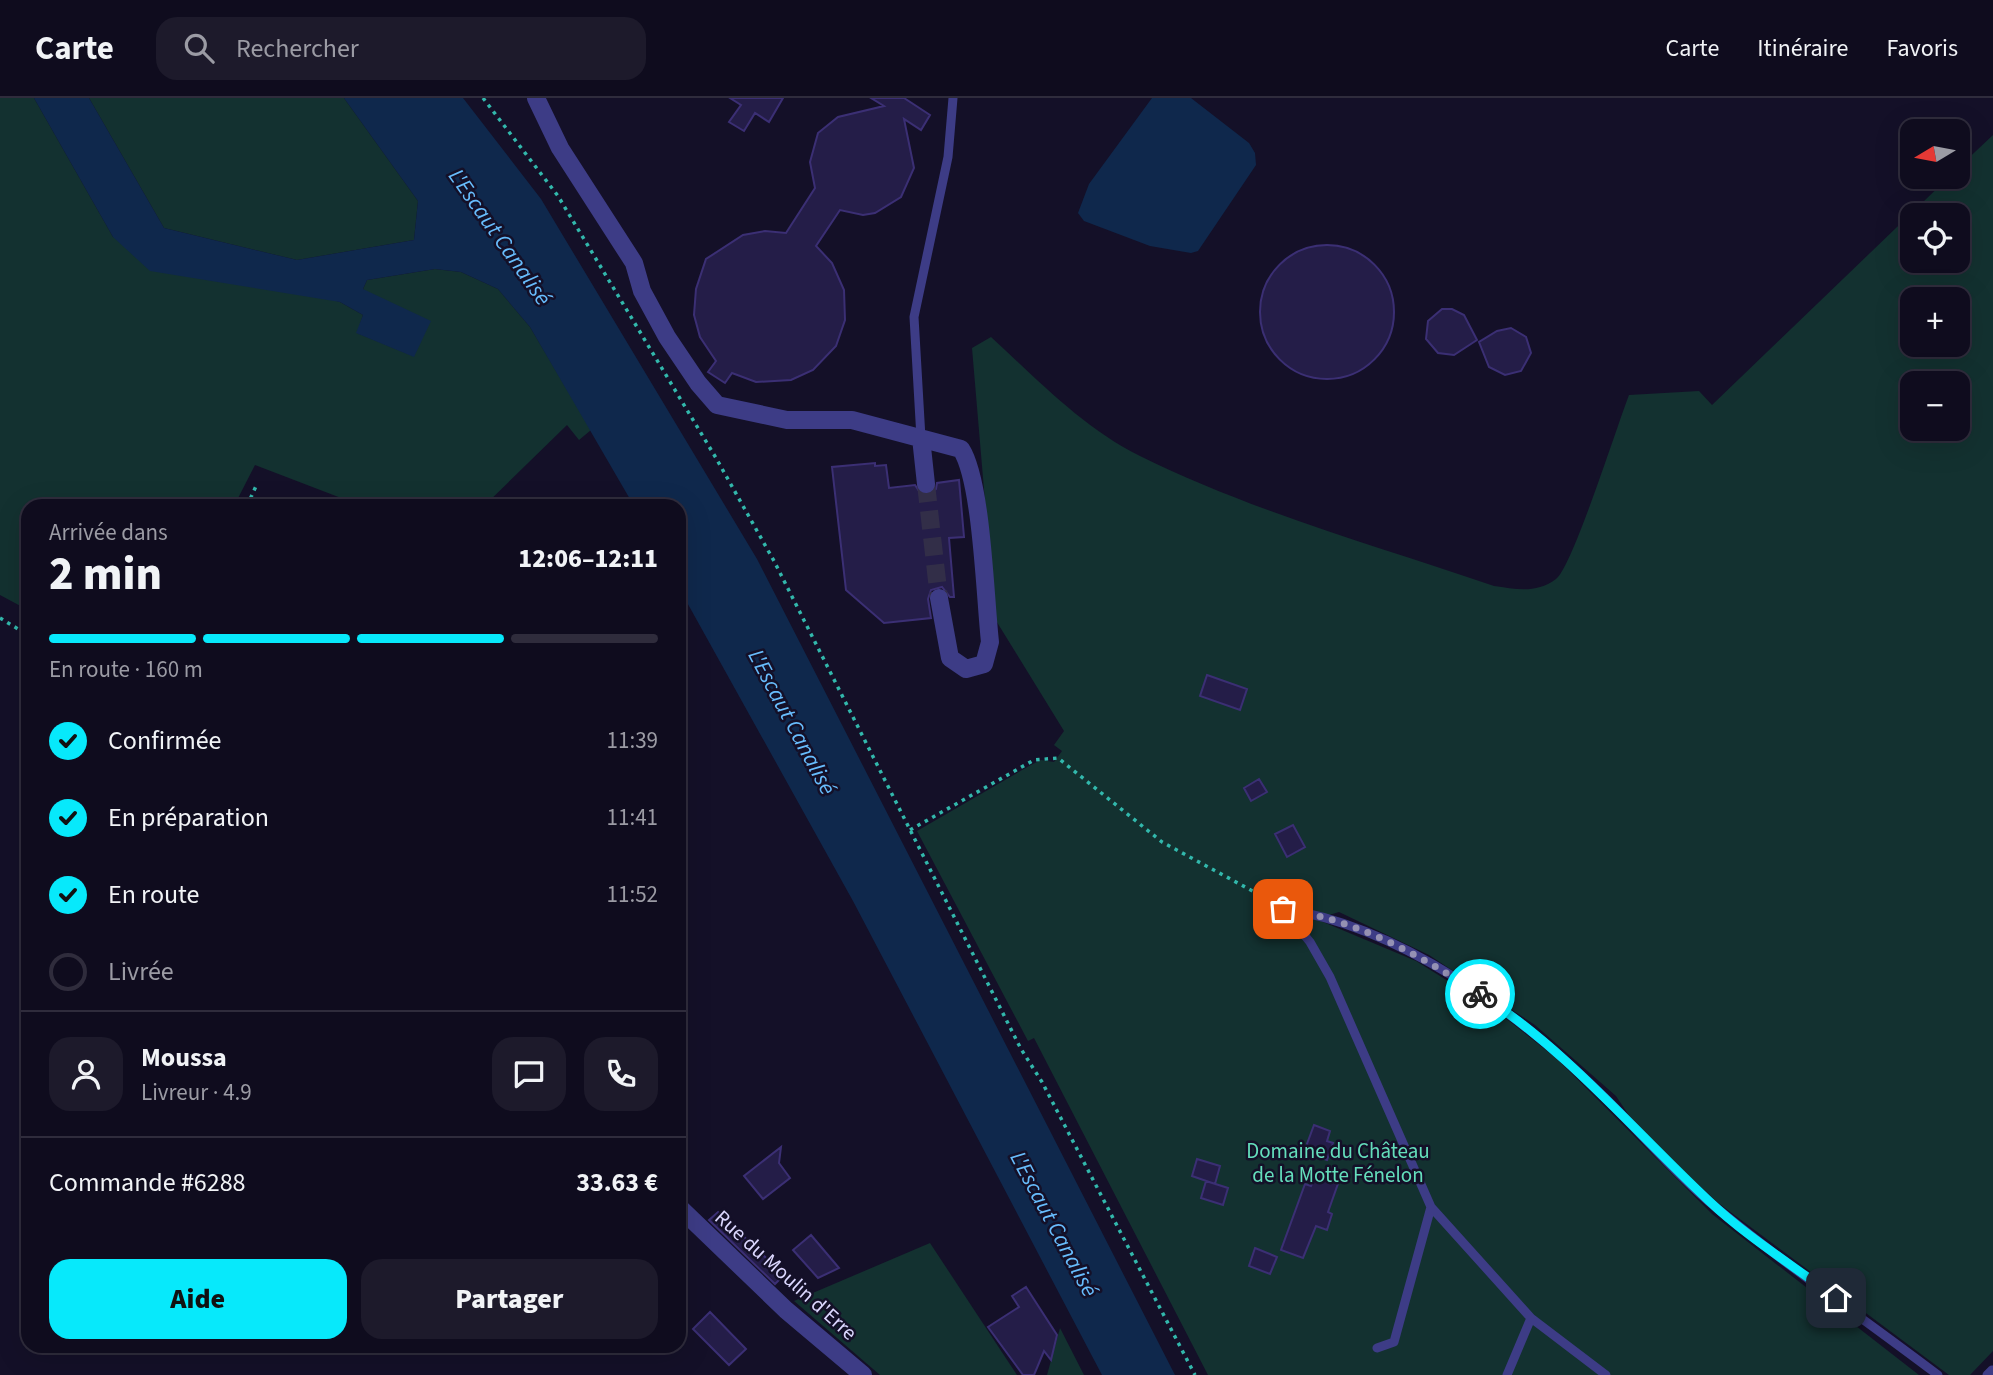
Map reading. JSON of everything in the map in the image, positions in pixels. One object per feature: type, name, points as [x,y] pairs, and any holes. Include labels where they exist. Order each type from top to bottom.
[{"type":"street","points":[[536,98],[560,148],[634,263],[642,290],[667,337],[698,383],[717,405],[747,414],[787,419],[852,420],[961,449],[969,462],[990,642],[984,664],[966,669],[950,659],[939,598]]},
{"type":"street","points":[[921,438],[926,484]]},
{"type":"street","name":"Rue du Moulin d'Erre","points":[[686,1214],[786,1310],[863,1375]]},
{"type":"lane","points":[[921,438],[914,317],[948,157],[953,98]]},
{"type":"lane","points":[[1283,909],[1310,942],[1330,977],[1431,1207],[1531,1318],[1606,1375]]},
{"type":"lane","points":[[1283,909],[1333,918],[1388,940],[1489,1000],[1599,1091],[1712,1204],[1938,1375]]},
{"type":"lane","points":[[1377,1348],[1394,1342],[1431,1207]]},
{"type":"lane","points":[[1507,1375],[1531,1318]]},
{"type":"path","points":[[483,98],[558,196],[716,458],[774,561],[1021,1049],[1042,1082],[1195,1375]]},
{"type":"path","points":[[250,499],[257,484]]},
{"type":"path","points":[[0,618],[21,631]]},
{"type":"path","points":[[910,830],[1034,760],[1058,758],[1162,842],[1283,909]]},
{"type":"green space","points":[[0,98],[34,98],[113,237],[340,302],[363,315],[357,333],[413,356],[363,289],[367,280],[435,269],[461,272],[498,289],[530,327],[591,430],[579,440],[567,425],[491,499],[344,499],[255,465],[238,499],[21,499],[21,606],[0,595]]},
{"type":"green space","points":[[89,98],[344,98],[418,201],[414,240],[297,260],[164,228]]},
{"type":"green space","name":"Domaine du Château de la Motte Fénelon","points":[[1993,135],[1993,1351],[1970,1375],[1949,1375],[1717,1202],[1636,1126],[1616,1096],[1535,1025],[1429,955],[1339,912],[1316,919],[1416,961],[1499,1013],[1556,1058],[1712,1214],[1919,1375],[1208,1375],[1034,1038],[1028,1041],[917,831],[1029,766],[1041,760],[1054,762],[1062,751],[1054,745],[1064,731],[995,619],[972,348],[991,337],[1061,402],[1099,432],[1119,445],[1182,476],[1315,527],[1494,586],[1533,589],[1556,579],[1573,550],[1629,395],[1699,391],[1712,405],[1900,224],[1900,273],[1970,273],[1970,203],[1922,203],[1937,189],[1970,189],[1970,157]]},
{"type":"green space","points":[[930,1243],[1017,1375],[880,1375],[794,1301]]},
{"type":"green space","points":[[1060,1328],[1084,1375],[1047,1375]]},
{"type":"water","name":"L'Escaut Canalisé","points":[[34,98],[89,98],[164,228],[297,260],[414,240],[418,201],[344,98],[463,98],[541,199],[757,559],[1175,1375],[1102,1375],[853,901],[686,601],[686,499],[630,499],[530,327],[498,289],[461,272],[435,269],[367,280],[363,289],[431,321],[414,357],[356,333],[363,315],[340,302],[150,271],[113,237]]},
{"type":"water","points":[[1152,98],[1191,98],[1249,143],[1255,153],[1256,165],[1198,251],[1191,253],[1150,246],[1084,221],[1078,213],[1089,184]]},
{"type":"building","points":[[730,98],[783,98],[769,122],[755,113],[744,131],[729,122],[741,105]]},
{"type":"building","points":[[871,98],[904,98],[930,115],[921,130],[904,119],[914,168],[901,197],[875,213],[863,215],[840,210],[816,246],[832,263],[844,290],[845,320],[836,346],[813,370],[791,380],[756,382],[732,373],[725,383],[708,372],[716,361],[700,337],[694,315],[696,289],[706,259],[743,235],[765,231],[786,233],[815,188],[810,162],[818,133],[838,117],[884,106]]},
{"type":"building","points":[[1327,245],[1352,250],[1374,265],[1389,287],[1394,312],[1389,337],[1374,359],[1352,374],[1327,379],[1302,374],[1280,359],[1265,337],[1260,312],[1265,287],[1280,265],[1302,250]]},
{"type":"building","points":[[1442,309],[1452,309],[1464,315],[1477,340],[1454,355],[1438,353],[1426,339],[1428,321]]},
{"type":"building","points":[[1511,328],[1526,337],[1531,353],[1521,371],[1505,375],[1489,367],[1479,342],[1497,331]]},
{"type":"building","points":[[875,463],[875,466],[886,465],[889,488],[915,485],[921,494],[928,495],[936,489],[937,483],[959,480],[964,537],[949,538],[954,597],[950,597],[942,587],[931,590],[928,599],[931,618],[884,623],[846,590],[832,467]]},
{"type":"building","points":[[1207,675],[1247,689],[1240,710],[1200,696]]},
{"type":"building","points":[[1259,779],[1267,792],[1251,801],[1244,788]]},
{"type":"building","points":[[1293,825],[1305,847],[1287,857],[1275,834]]},
{"type":"building","points":[[1314,1125],[1330,1131],[1327,1141],[1333,1143],[1327,1160],[1304,1152]]},
{"type":"building","points":[[781,1147],[779,1163],[790,1178],[763,1199],[744,1176]]},
{"type":"building","points":[[1197,1159],[1220,1166],[1215,1184],[1192,1176]]},
{"type":"building","points":[[1318,1170],[1340,1178],[1328,1212],[1332,1214],[1327,1230],[1316,1226],[1303,1258],[1281,1250],[1305,1184],[1311,1186]]},
{"type":"building","points":[[1206,1181],[1228,1188],[1223,1205],[1201,1198]]},
{"type":"building","points":[[718,1212],[784,1275],[775,1284],[709,1220]]},
{"type":"building","points":[[811,1235],[839,1268],[818,1278],[793,1250]]},
{"type":"building","points":[[1255,1248],[1277,1257],[1270,1274],[1249,1266]]},
{"type":"building","points":[[1026,1287],[1057,1335],[1051,1360],[1044,1351],[1034,1375],[1023,1375],[988,1327],[1019,1307],[1012,1296]]},
{"type":"building","points":[[710,1312],[746,1349],[729,1365],[693,1329]]},
{"type":"tunnel","points":[[926,484],[939,598]]},
{"type":"way so far","points":[[1283,909],[1333,918],[1388,940],[1480,994]]},
{"type":"route","points":[[1480,994],[1538,1037],[1586,1079],[1712,1204],[1836,1298]]}]
